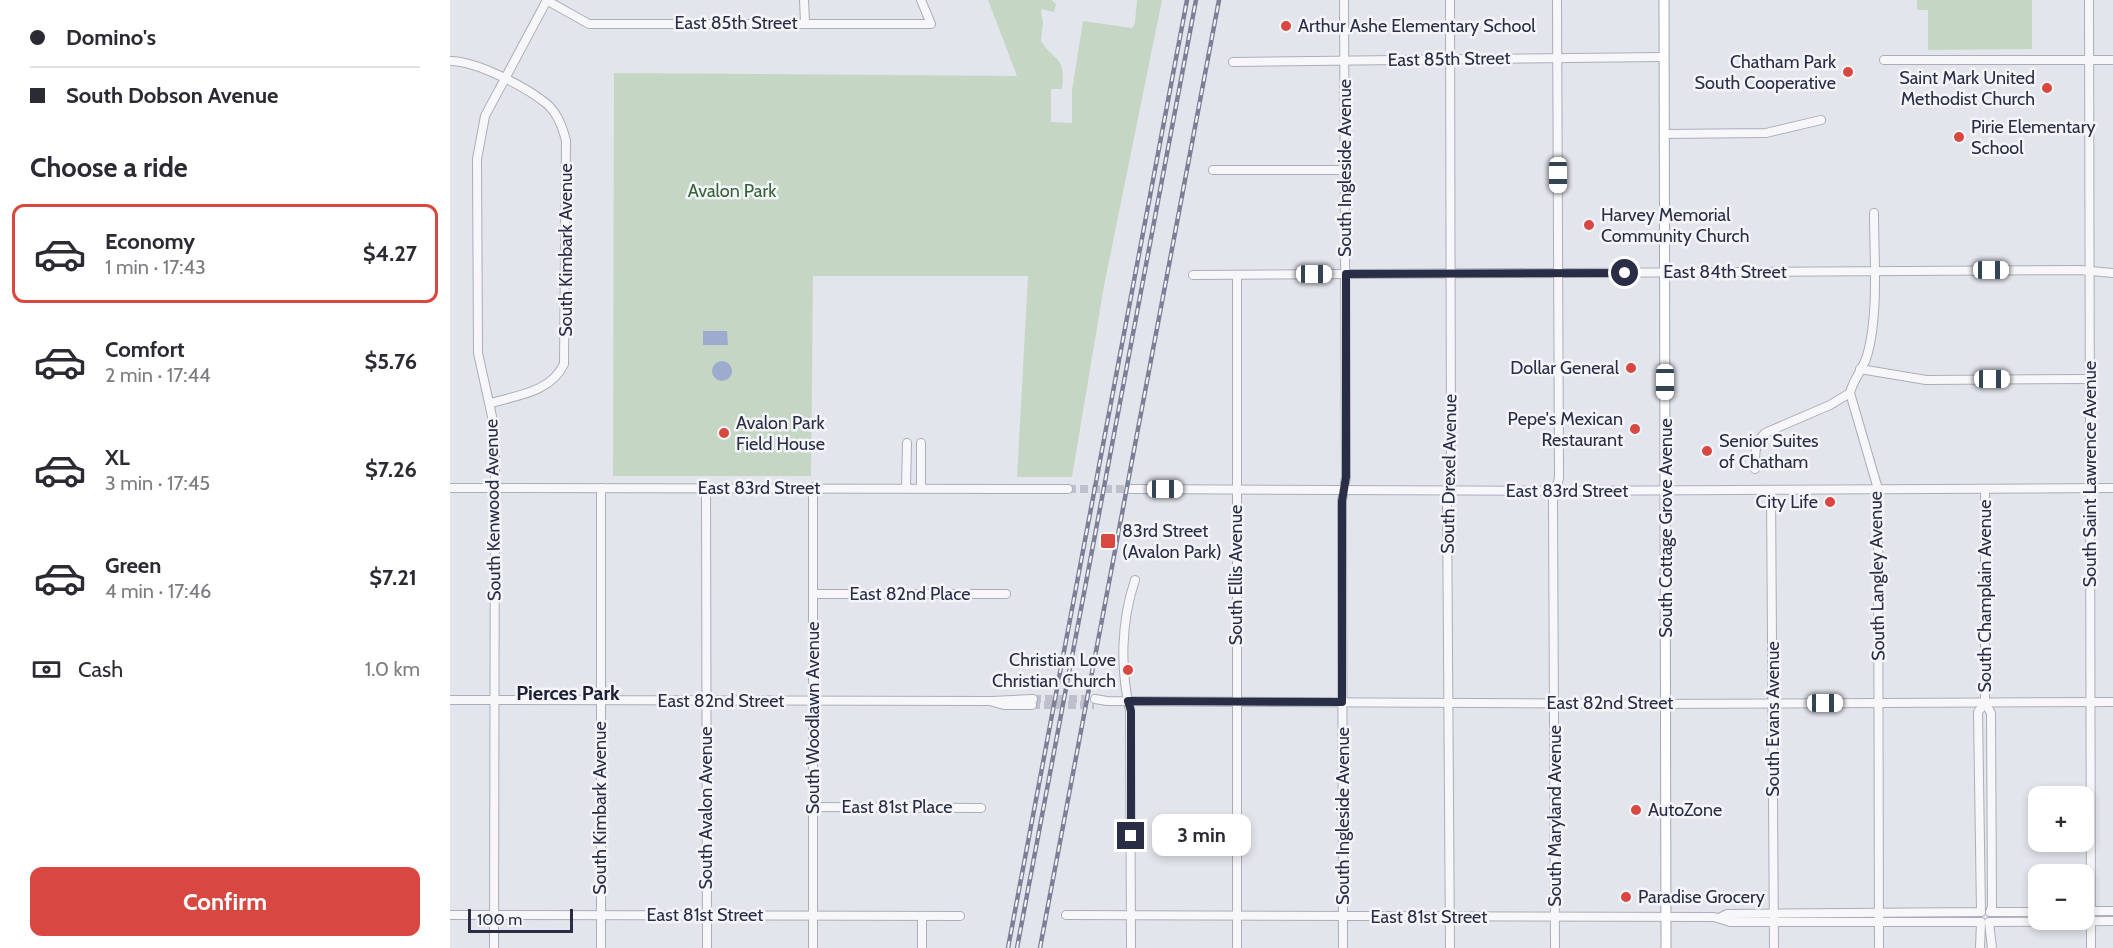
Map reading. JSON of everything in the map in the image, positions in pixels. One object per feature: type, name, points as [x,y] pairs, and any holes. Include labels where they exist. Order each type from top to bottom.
[{"type":"main road","name":"South Cottage Grove Avenue","points":[[1664,0],[1666,948]]},
{"type":"street","points":[[450,61],[479,66],[504,78],[547,0]]},
{"type":"street","name":"East 85th Street","points":[[547,0],[589,24],[931,24],[921,0]]},
{"type":"street","points":[[804,0],[805,23]]},
{"type":"street","name":"South Ingleside Avenue","points":[[1343,948],[1342,702],[1346,477],[1344,0]]},
{"type":"street","name":"South Drexel Avenue","points":[[1450,0],[1452,477],[1447,501],[1450,948]]},
{"type":"street","name":"South Maryland Avenue","points":[[1555,948],[1553,500],[1559,478],[1557,0]]},
{"type":"street","name":"South Saint Lawrence Avenue","points":[[2088,864],[2090,702],[2089,0]]},
{"type":"street","name":"East 85th Street","points":[[1233,62],[1664,57]]},
{"type":"street","points":[[1884,60],[2113,60]]},
{"type":"street","name":"South Kimbark Avenue","points":[[491,403],[545,387],[560,373],[566,355],[564,131],[547,104],[504,78]]},
{"type":"street","name":"South Kenwood Avenue","points":[[494,948],[495,430],[491,403],[478,353],[477,159],[485,116],[504,78]]},
{"type":"street","points":[[1664,134],[1766,133],[1821,120]]},
{"type":"street","points":[[1213,170],[1345,170]]},
{"type":"street","points":[[1755,469],[1755,449],[1758,440],[1765,434],[1830,405],[1850,393],[1866,357],[1871,335],[1875,271],[1874,213]]},
{"type":"street","name":"East 84th Street","points":[[1193,275],[2079,270],[2113,273]]},
{"type":"street","name":"South Ellis Avenue","points":[[1237,275],[1237,948]]},
{"type":"street","points":[[1860,369],[1926,380],[2089,379]]},
{"type":"street","name":"South Langley Avenue","points":[[1850,393],[1878,489],[1879,948]]},
{"type":"street","points":[[906,488],[907,443]]},
{"type":"street","points":[[921,443],[921,488]]},
{"type":"street","name":"East 83rd Street","points":[[450,488],[1068,489]]},
{"type":"street","name":"South Kimbark Avenue","points":[[601,488],[601,948]]},
{"type":"street","name":"South Avalon Avenue","points":[[706,488],[707,948]]},
{"type":"street","name":"South Woodlawn Avenue","points":[[813,488],[813,948]]},
{"type":"street","name":"East 83rd Street","points":[[1130,489],[1556,491],[2113,488]]},
{"type":"street","name":"South Champlain Avenue","points":[[1985,489],[1985,703],[1991,713],[1992,803],[1992,907],[1985,912]]},
{"type":"street","name":"South Evans Avenue","points":[[1771,490],[1774,948]]},
{"type":"street","points":[[1131,948],[1131,711],[1125,691],[1125,626],[1126,607],[1135,580]]},
{"type":"street","name":"East 82nd Place","points":[[813,594],[1006,594]]},
{"type":"street","name":"East 82nd Street","points":[[450,700],[992,701],[1004,705],[1033,702]]},
{"type":"street","name":"East 82nd Street","points":[[1094,702],[1666,704],[2113,702]]},
{"type":"street","name":"South Champlain Avenue","points":[[1985,703],[1978,712],[1978,803],[1985,912]]},
{"type":"street","points":[[1978,803],[1992,803]]},
{"type":"street","name":"East 81st Place","points":[[813,807],[981,808]]},
{"type":"street","points":[[2094,911],[2113,911]]},
{"type":"street","name":"East 81st Street","points":[[1774,918],[1879,912],[2028,912]]},
{"type":"street","points":[[1985,912],[1979,916],[1985,922],[1992,948]]},
{"type":"street","name":"East 81st Street","points":[[1066,915],[1719,918],[1727,914],[1879,922],[2028,922]]},
{"type":"street","name":"East 81st Street","points":[[450,915],[960,916]]},
{"type":"street","points":[[922,916],[922,948]]},
{"type":"street","name":"East 81st Street","points":[[2094,921],[2113,921]]},
{"type":"street","points":[[1980,948],[1985,922]]},
{"type":"street","name":"South Saint Lawrence Avenue","points":[[2091,930],[2091,948]]},
{"type":"green space","name":"Avalon Park","points":[[988,0],[1052,0],[1056,4],[1054,12],[1042,9],[1041,12],[1043,22],[1041,41],[1061,65],[1063,78],[1062,89],[1051,89],[1051,122],[1072,123],[1072,90],[1083,21],[1132,28],[1135,23],[1137,0],[1162,0],[1104,286],[1072,477],[1017,477],[1028,276],[813,276],[811,476],[613,476],[614,73],[1017,76]]},
{"type":"green space","points":[[1917,0],[2032,0],[2032,49],[1928,50],[1928,10],[1917,10]]},
{"type":"water","points":[[703,331],[727,331],[728,345],[703,345]]},
{"type":"water","points":[[722,361],[729,364],[732,371],[729,378],[722,381],[715,378],[712,371],[715,364]]},
{"type":"tunnel","points":[[1068,489],[1130,489]]},
{"type":"tunnel","points":[[1033,699],[1095,699]]},
{"type":"tunnel","points":[[1032,705],[1094,705]]},
{"type":"railway","points":[[1008,948],[1187,0]]},
{"type":"railway","points":[[1017,948],[1196,0]]},
{"type":"railway","points":[[1040,948],[1219,0]]},
{"type":"place","name":"Arthur Ashe Elementary School","points":[[1286,26]]},
{"type":"place","name":"Chatham Park South Cooperative","points":[[1848,72]]},
{"type":"place","name":"Saint Mark United Methodist Church","points":[[2047,88]]},
{"type":"place","name":"Pirie Elementary School","points":[[1959,137]]},
{"type":"place","name":"Harvey Memorial Community Church","points":[[1589,225]]},
{"type":"place","name":"Dollar General","points":[[1631,368]]},
{"type":"place","name":"Pepe's Mexican Restaurant","points":[[1635,429]]},
{"type":"place","name":"Avalon Park Field House","points":[[724,433]]},
{"type":"place","name":"Senior Suites of Chatham","points":[[1707,451]]},
{"type":"place","name":"City Life","points":[[1830,502]]},
{"type":"place","name":"83rd Street (Avalon Park)","points":[[1108,541]]},
{"type":"place","name":"Christian Love Christian Church","points":[[1128,670]]},
{"type":"place","name":"AutoZone","points":[[1636,810]]},
{"type":"place","name":"Paradise Grocery","points":[[1626,897]]},
{"type":"district","name":"Pierces Park","points":[[568,693]]},
{"type":"route","points":[[1131,836],[1131,711],[1128,701],[1342,702],[1342,501],[1346,477],[1346,274],[1625,273]]}]
